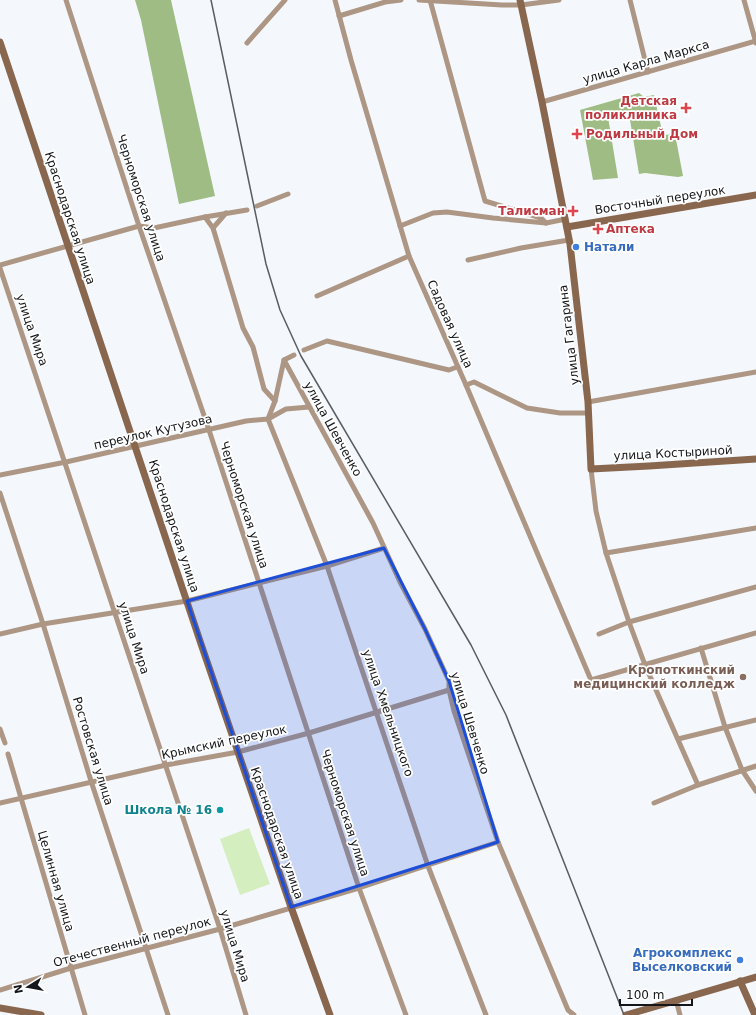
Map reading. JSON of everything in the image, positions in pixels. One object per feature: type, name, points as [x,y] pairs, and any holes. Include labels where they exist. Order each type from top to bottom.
[{"type":"street","name":"Черноморская улица","points":[[66,0],[139,226],[209,430],[359,888],[406,1015]]},
{"type":"street","points":[[247,43],[285,0]]},
{"type":"street","name":"Садовая улица","points":[[335,0],[409,256],[466,385],[591,680],[644,665]]},
{"type":"street","points":[[339,16],[385,2],[401,0]]},
{"type":"street","points":[[419,0],[483,5],[559,0]]},
{"type":"street","points":[[430,0],[485,201],[541,218],[546,222]]},
{"type":"street","points":[[630,0],[648,72]]},
{"type":"street","points":[[744,0],[756,42]]},
{"type":"street","name":"улица Гагарина","points":[[520,2],[566,219],[588,402],[591,469],[596,512],[606,553],[644,665],[698,785]]},
{"type":"street","name":"Краснодарская улица","points":[[0,42],[238,752],[330,1015]]},
{"type":"street","name":"улица Карла Маркса","points":[[542,102],[756,42]]},
{"type":"street","points":[[257,206],[288,194]]},
{"type":"street","name":"Восточный переулок","points":[[567,227],[756,195]]},
{"type":"street","points":[[0,266],[139,226],[154,228],[247,210]]},
{"type":"street","points":[[400,226],[433,213],[447,212],[493,218],[546,222],[566,219]]},
{"type":"street","points":[[213,228],[226,213]]},
{"type":"street","points":[[205,217],[213,228],[243,328],[253,347],[264,389],[275,401]]},
{"type":"street","points":[[468,260],[521,248],[569,240]]},
{"type":"street","points":[[317,296],[409,256]]},
{"type":"street","name":"улица Мира","points":[[0,266],[220,929],[246,1015]]},
{"type":"street","points":[[304,350],[327,341],[449,370],[457,367]]},
{"type":"street","points":[[268,419],[275,401],[284,360],[294,355]]},
{"type":"street","name":"улица Шевченко","points":[[284,360],[373,523],[400,582],[449,681],[449,690],[454,711],[498,842],[568,1010],[574,1015]]},
{"type":"street","points":[[588,402],[756,372]]},
{"type":"street","points":[[466,385],[474,382],[527,408],[560,413],[589,413]]},
{"type":"street","name":"переулок Кутузова","points":[[0,476],[246,421],[268,419],[286,409],[309,407]]},
{"type":"street","name":"улица Хмельницкого","points":[[268,419],[327,566],[428,866],[486,1015]]},
{"type":"street","name":"улица Костыриной","points":[[591,469],[756,459]]},
{"type":"street","name":"Ростовская улица","points":[[0,493],[43,624],[91,782],[168,1015]]},
{"type":"street","points":[[606,553],[756,528]]},
{"type":"street","points":[[0,634],[43,624],[187,601],[327,566],[384,548]]},
{"type":"street","points":[[599,634],[629,622],[756,587]]},
{"type":"street","points":[[644,665],[756,633]]},
{"type":"street","points":[[701,648],[725,727],[742,770],[756,792]]},
{"type":"street","name":"Крымский переулок","points":[[0,803],[166,765],[238,752],[309,733],[449,690]]},
{"type":"street","points":[[678,739],[756,720]]},
{"type":"street","points":[[0,729],[5,743]]},
{"type":"street","name":"Целинная улица","points":[[8,754],[85,1015]]},
{"type":"street","points":[[654,803],[698,785],[756,766]]},
{"type":"street","name":"Отечественный переулок","points":[[0,990],[71,968],[220,929],[359,888],[498,842]]},
{"type":"street","points":[[626,1015],[756,977]]},
{"type":"street","points":[[740,981],[755,1015]]},
{"type":"street","points":[[676,1000],[680,1015]]},
{"type":"street","points":[[0,1008],[41,1015]]},
{"type":"highlighted area","points":[[384,548],[425,629],[449,681],[498,842],[291,907],[187,601]]},
{"type":"green space","points":[[135,0],[171,0],[215,196],[179,204],[141,20]]},
{"type":"green space","points":[[639,93],[644,97],[654,95],[662,131],[665,135],[675,134],[683,176],[678,177],[645,173],[639,174],[629,114],[615,111],[616,116],[608,117],[618,178],[593,180],[580,110]]},
{"type":"green space","points":[[249,828],[270,884],[240,895],[220,839]]},
{"type":"railway","points":[[211,0],[266,264],[280,310],[301,356],[471,645],[506,715],[624,1015]]},
{"type":"place","name":"Детская поликлиника","points":[[686,108]]},
{"type":"place","name":"Родильный Дом","points":[[577,134]]},
{"type":"place","name":"Талисман","points":[[573,211]]},
{"type":"place","name":"Аптека","points":[[598,229]]},
{"type":"place","name":"Натали","points":[[576,247]]},
{"type":"place","name":"Кропоткинский медицинский колледж","points":[[743,677]]},
{"type":"place","name":"Школа № 16","points":[[220,810]]},
{"type":"place","name":"Агрокомплекс Выселковский","points":[[740,960]]}]
